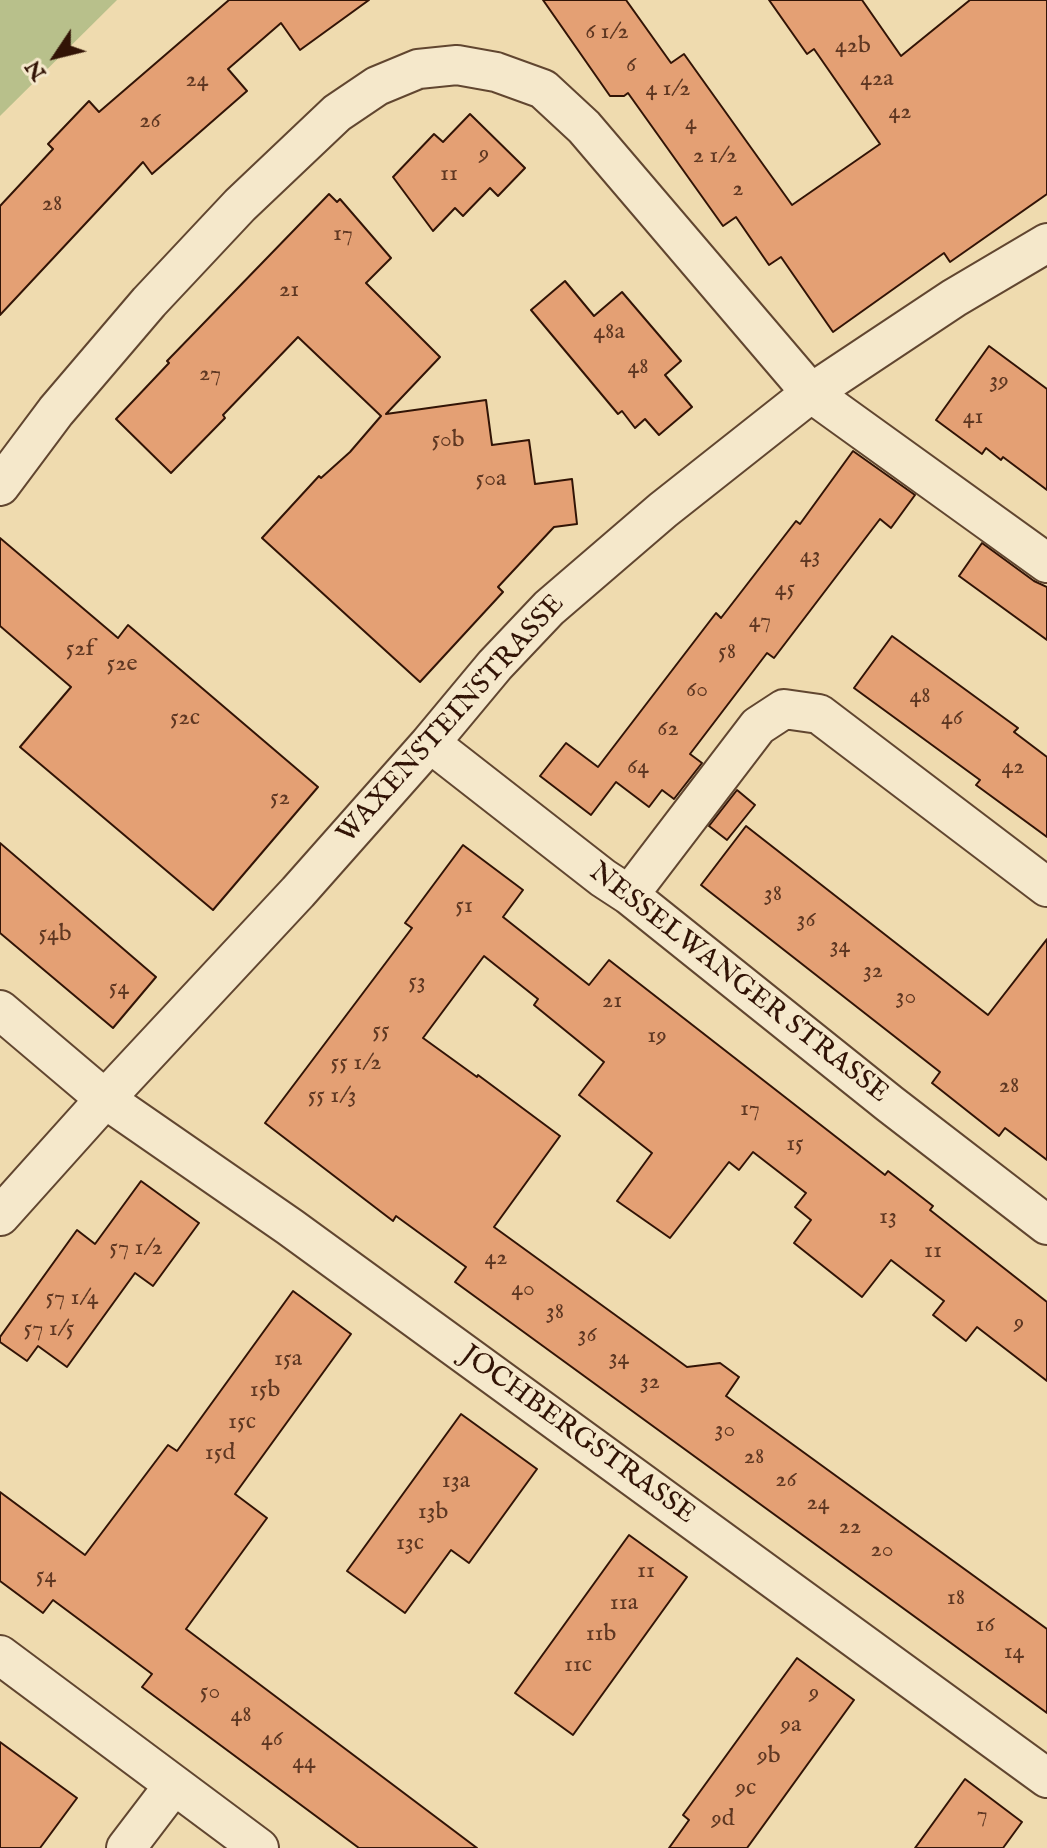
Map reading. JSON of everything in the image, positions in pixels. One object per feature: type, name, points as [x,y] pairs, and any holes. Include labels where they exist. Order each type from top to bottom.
[{"type":"street","points":[[0,486],[56,411],[149,302],[240,205],[337,113],[377,86],[418,69],[457,65],[496,72],[543,89],[584,127],[811,393],[1047,563]]},
{"type":"street","name":"WAXENSTEINSTRASSE","points":[[0,1216],[298,892],[495,665],[549,608],[663,510],[811,393],[954,298],[1047,243]]},
{"type":"street","points":[[629,895],[758,726],[784,709],[819,714],[1047,887]]},
{"type":"street","name":"NESSELWANGER STRASSE","points":[[430,743],[629,895],[1047,1225]]},
{"type":"street","name":"JOCHBERGSTRASSE","points":[[0,1010],[105,1099],[290,1227],[1047,1778]]},
{"type":"street","points":[[0,1655],[259,1848]]},
{"type":"street","points":[[126,1848],[174,1785]]},
{"type":"green space","points":[[0,0],[117,0],[0,116]]},
{"type":"building","points":[[229,0],[369,0],[300,50],[281,23],[228,69],[247,91],[152,174],[143,162],[0,315],[0,206],[53,149],[48,144],[89,101],[99,112]]},
{"type":"building","points":[[543,0],[626,0],[671,63],[684,54],[792,205],[880,144],[814,49],[807,54],[769,0],[862,0],[901,56],[970,0],[1047,0],[1047,194],[950,262],[944,253],[833,332],[781,257],[769,265],[736,217],[723,226],[628,93],[610,96]]},
{"type":"building","points":[[470,114],[525,168],[498,196],[490,188],[463,216],[455,208],[433,231],[393,177],[434,134],[443,142]]},
{"type":"building","points":[[329,194],[337,202],[340,199],[391,258],[366,283],[440,357],[386,414],[486,400],[492,445],[529,440],[535,484],[572,479],[577,524],[554,527],[498,587],[503,592],[420,682],[262,538],[319,476],[321,478],[350,452],[381,416],[298,337],[171,473],[116,419],[169,363],[167,361]]},
{"type":"building","points":[[565,281],[594,316],[622,292],[681,361],[665,375],[692,407],[659,435],[645,419],[635,428],[622,411],[618,414],[531,310]]},
{"type":"building","points":[[989,346],[1047,389],[1047,490],[1003,457],[1001,460],[986,448],[982,454],[936,420]]},
{"type":"building","points":[[853,451],[915,495],[891,528],[880,519],[774,658],[767,653],[690,754],[702,763],[674,799],[662,790],[649,807],[616,782],[591,815],[540,776],[566,743],[598,767],[716,613],[721,618],[796,521],[800,524]]},
{"type":"building","points":[[0,538],[118,638],[128,625],[318,787],[213,910],[20,747],[71,687],[0,626]]},
{"type":"building","points":[[982,543],[1047,587],[1047,640],[959,576]]},
{"type":"building","points":[[892,636],[1018,728],[1014,732],[1047,757],[1047,837],[976,785],[980,780],[854,688]]},
{"type":"building","points":[[737,790],[755,805],[727,840],[709,826]]},
{"type":"building","points":[[746,826],[988,1015],[1047,939],[1047,1160],[1005,1128],[999,1136],[932,1083],[940,1072],[701,885]]},
{"type":"building","points":[[0,843],[156,977],[113,1028],[0,933]]},
{"type":"building","points":[[463,845],[523,890],[503,917],[589,985],[609,960],[885,1175],[888,1171],[933,1206],[930,1210],[1047,1302],[1047,1381],[977,1327],[966,1341],[933,1315],[944,1301],[891,1260],[862,1297],[794,1243],[811,1220],[795,1207],[806,1193],[753,1152],[739,1170],[729,1162],[670,1238],[617,1201],[652,1153],[579,1095],[604,1062],[534,1005],[538,999],[484,956],[423,1038],[560,1136],[494,1227],[687,1367],[720,1363],[739,1377],[726,1396],[1047,1629],[1047,1713],[455,1282],[466,1267],[396,1216],[393,1221],[265,1123],[412,928],[405,923]]},
{"type":"building","points":[[141,1181],[199,1223],[153,1286],[135,1273],[67,1367],[38,1346],[27,1361],[0,1342],[0,1337],[77,1230],[95,1244]]},
{"type":"building","points":[[293,1291],[351,1334],[235,1494],[267,1518],[186,1629],[477,1848],[359,1848],[142,1687],[152,1674],[53,1600],[43,1613],[0,1581],[0,1492],[85,1555],[168,1445],[177,1451]]},
{"type":"building","points":[[461,1414],[537,1469],[469,1563],[451,1550],[405,1613],[347,1571]]},
{"type":"building","points":[[629,1535],[687,1577],[573,1735],[515,1693]]},
{"type":"building","points":[[797,1658],[854,1700],[747,1848],[669,1848],[689,1820],[683,1815]]},
{"type":"building","points":[[0,1742],[77,1798],[40,1848],[0,1848]]},
{"type":"building","points":[[965,1779],[1022,1822],[1003,1848],[915,1848]]}]
